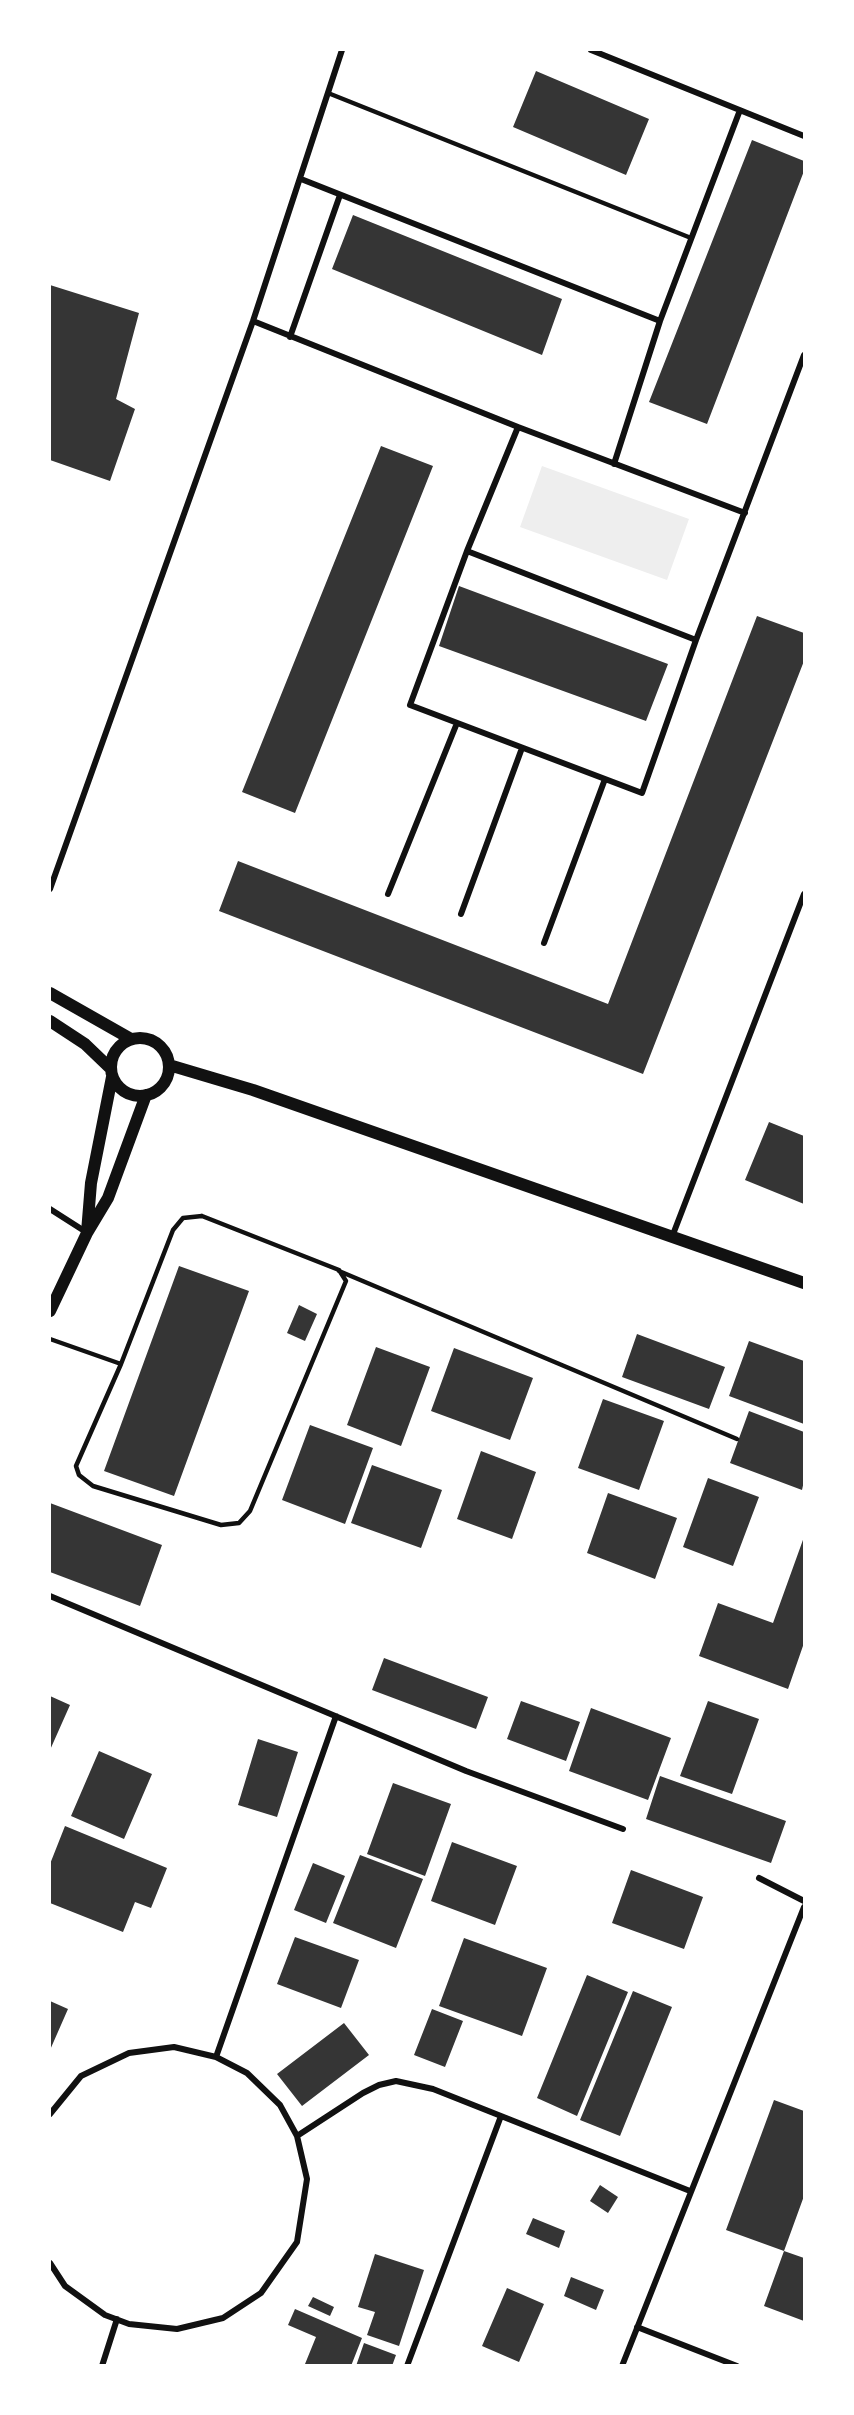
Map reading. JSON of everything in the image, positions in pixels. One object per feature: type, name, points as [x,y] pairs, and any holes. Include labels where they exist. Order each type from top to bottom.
[{"type":"main road","points":[[50,993],[131,1039],[149,1039],[157,1043],[167,1057],[169,1065],[165,1081],[146,1095],[138,1096],[123,1090],[111,1072],[85,1044],[50,1021]]},
{"type":"main road","points":[[87,1233],[91,1183],[116,1049],[131,1039]]},
{"type":"main road","points":[[169,1065],[253,1090],[804,1283]]},
{"type":"main road","points":[[50,1311],[87,1233],[108,1198],[146,1095]]},
{"type":"street","points":[[50,889],[253,321],[342,50]]},
{"type":"street","points":[[591,50],[804,136]]},
{"type":"street","points":[[614,464],[660,321],[740,110]]},
{"type":"street","points":[[301,179],[660,321]]},
{"type":"street","points":[[290,336],[340,195]]},
{"type":"street","points":[[253,321],[518,427],[745,513]]},
{"type":"street","points":[[518,427],[467,551],[410,705],[642,793],[696,640],[804,355]]},
{"type":"street","points":[[467,551],[696,640]]},
{"type":"street","points":[[388,894],[457,723]]},
{"type":"street","points":[[461,914],[522,748]]},
{"type":"street","points":[[544,943],[605,779]]},
{"type":"street","points":[[672,1237],[804,894]]},
{"type":"street","points":[[50,1209],[87,1233]]},
{"type":"street","points":[[50,1596],[466,1771],[623,1829]]},
{"type":"street","points":[[216,2057],[336,1716]]},
{"type":"street","points":[[759,1878],[804,1900]]},
{"type":"street","points":[[622,2366],[804,1907]]},
{"type":"street","points":[[50,2114],[81,2076],[129,2053],[174,2048],[216,2057],[247,2073],[280,2105],[297,2136],[307,2179],[297,2242],[261,2293],[223,2318],[177,2329],[129,2324],[105,2315],[65,2286],[50,2264]]},
{"type":"street","points":[[297,2136],[363,2093],[379,2085],[396,2081],[433,2089],[690,2191]]},
{"type":"street","points":[[406,2366],[501,2116]]},
{"type":"street","points":[[102,2366],[117,2319]]},
{"type":"street","points":[[637,2327],[737,2366]]},
{"type":"lane","points":[[328,93],[691,238]]},
{"type":"lane","points":[[339,1270],[346,1281],[260,1491],[250,1511],[238,1523],[221,1525],[178,1512],[93,1486],[80,1475],[76,1466],[121,1364],[173,1230],[183,1218],[202,1216],[339,1270],[737,1439]]},
{"type":"lane","points":[[50,1339],[121,1364]]},
{"type":"shaded area","points":[[542,466],[689,519],[667,580],[520,527]]},
{"type":"building","points":[[536,71],[649,119],[626,175],[513,127]]},
{"type":"building","points":[[752,140],[804,161],[804,171],[707,424],[649,402]]},
{"type":"building","points":[[353,215],[562,299],[542,355],[332,269]]},
{"type":"building","points":[[50,285],[139,313],[116,399],[135,409],[110,481],[50,460]]},
{"type":"building","points":[[381,446],[433,466],[295,813],[242,792]]},
{"type":"building","points":[[459,586],[668,664],[646,721],[439,646]]},
{"type":"building","points":[[757,616],[804,633],[804,661],[643,1074],[219,911],[238,861],[608,1004]]},
{"type":"building","points":[[769,1122],[804,1136],[804,1204],[745,1180]]},
{"type":"building","points":[[179,1266],[249,1291],[174,1496],[104,1471]]},
{"type":"building","points":[[299,1305],[317,1314],[305,1341],[287,1333]]},
{"type":"building","points":[[637,1334],[725,1367],[709,1409],[622,1377]]},
{"type":"building","points":[[749,1341],[804,1361],[804,1424],[729,1396]]},
{"type":"building","points":[[376,1347],[430,1367],[401,1446],[347,1425]]},
{"type":"building","points":[[454,1348],[533,1378],[510,1440],[431,1411]]},
{"type":"building","points":[[603,1399],[664,1421],[639,1490],[578,1468]]},
{"type":"building","points":[[749,1411],[804,1432],[802,1490],[730,1463]]},
{"type":"building","points":[[310,1425],[373,1448],[345,1524],[282,1500]]},
{"type":"building","points":[[481,1451],[536,1472],[512,1539],[457,1519]]},
{"type":"building","points":[[372,1465],[442,1490],[421,1548],[351,1523]]},
{"type":"building","points":[[708,1478],[759,1497],[733,1566],[683,1547]]},
{"type":"building","points":[[608,1493],[677,1518],[655,1579],[587,1553]]},
{"type":"building","points":[[50,1503],[162,1545],[140,1606],[50,1572]]},
{"type":"building","points":[[804,1537],[804,1643],[788,1689],[699,1656],[718,1603],[773,1623]]},
{"type":"building","points":[[384,1658],[488,1697],[476,1729],[372,1690]]},
{"type":"building","points":[[50,1696],[70,1705],[50,1750]]},
{"type":"building","points":[[521,1701],[580,1722],[566,1761],[507,1739]]},
{"type":"building","points":[[708,1701],[759,1719],[732,1794],[680,1776]]},
{"type":"building","points":[[591,1708],[671,1738],[648,1800],[569,1771]]},
{"type":"building","points":[[258,1739],[298,1752],[277,1817],[238,1805]]},
{"type":"building","points":[[99,1751],[152,1774],[124,1839],[71,1816]]},
{"type":"building","points":[[660,1776],[786,1821],[771,1863],[646,1819]]},
{"type":"building","points":[[393,1783],[451,1804],[425,1876],[367,1854]]},
{"type":"building","points":[[65,1826],[167,1868],[151,1908],[135,1902],[123,1932],[50,1903],[50,1864]]},
{"type":"building","points":[[452,1842],[517,1866],[495,1925],[431,1901]]},
{"type":"building","points":[[360,1855],[423,1879],[396,1948],[333,1923]]},
{"type":"building","points":[[313,1863],[345,1876],[326,1923],[294,1910]]},
{"type":"building","points":[[631,1870],[703,1897],[684,1949],[612,1923]]},
{"type":"building","points":[[295,1937],[359,1960],[341,2008],[277,1984]]},
{"type":"building","points":[[464,1938],[547,1968],[522,2036],[439,2006]]},
{"type":"building","points":[[587,1975],[628,1992],[577,2116],[537,2098]]},
{"type":"building","points":[[633,1991],[672,2007],[620,2136],[580,2120]]},
{"type":"building","points":[[50,2001],[68,2009],[50,2050]]},
{"type":"building","points":[[432,2009],[463,2021],[445,2067],[414,2055]]},
{"type":"building","points":[[344,2023],[369,2055],[302,2106],[277,2074]]},
{"type":"building","points":[[774,2100],[804,2111],[804,2196],[784,2251],[726,2230]]},
{"type":"building","points":[[600,2185],[618,2197],[608,2213],[590,2201]]},
{"type":"building","points":[[533,2218],[565,2231],[559,2248],[526,2234]]},
{"type":"building","points":[[784,2251],[804,2258],[804,2321],[764,2306]]},
{"type":"building","points":[[375,2254],[424,2270],[399,2346],[367,2335],[375,2312],[358,2307]]},
{"type":"building","points":[[571,2277],[604,2290],[596,2310],[564,2296]]},
{"type":"building","points":[[507,2288],[544,2304],[519,2362],[482,2346]]},
{"type":"building","points":[[313,2297],[334,2307],[330,2316],[308,2306]]},
{"type":"building","points":[[295,2309],[362,2338],[351,2366],[305,2364],[316,2337],[288,2325]]},
{"type":"building","points":[[364,2343],[396,2355],[392,2366],[356,2366]]}]
